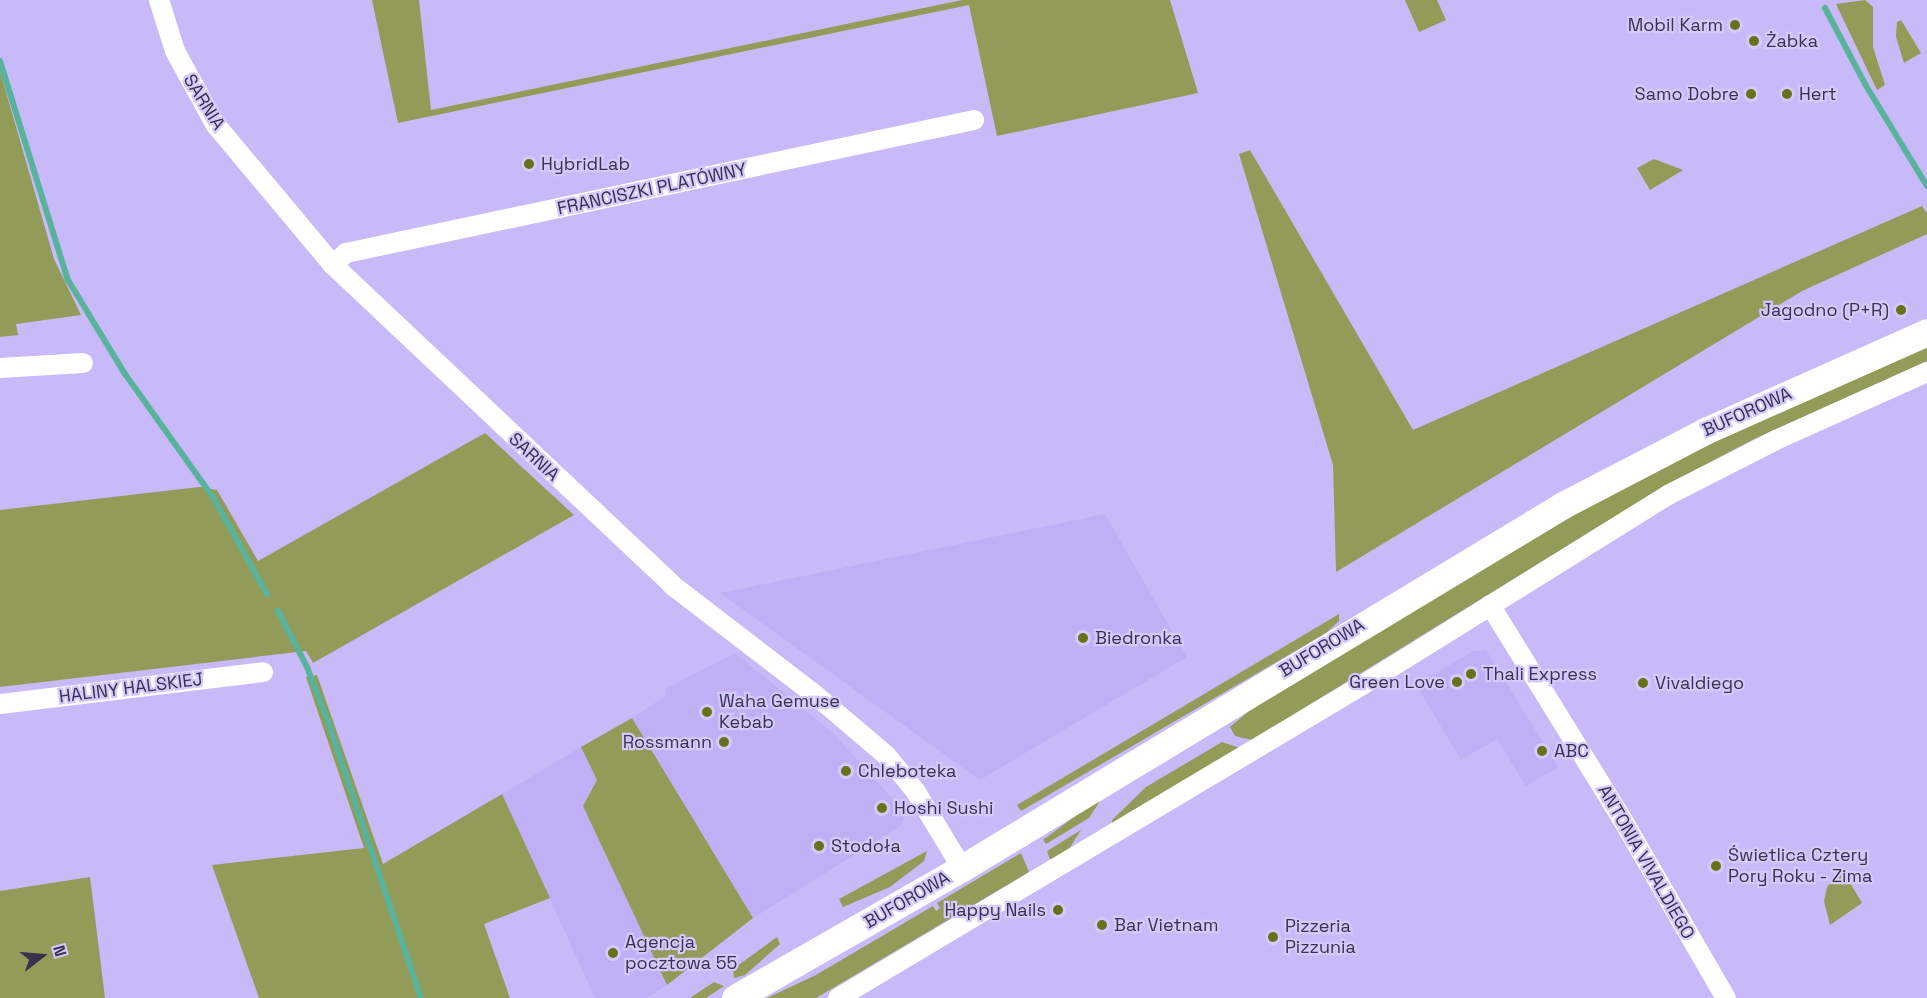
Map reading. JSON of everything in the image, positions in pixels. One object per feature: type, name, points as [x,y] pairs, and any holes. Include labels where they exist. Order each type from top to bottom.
[{"type":"main road","name":"BUFOROWA","points":[[735,998],[962,868],[1195,724],[1621,473],[1705,431],[1927,332]]},
{"type":"street","name":"SARNIA","points":[[159,0],[175,51],[215,124],[333,265],[672,585],[821,699],[887,756],[916,792],[962,868]]},
{"type":"street","name":"FRANCISZKI PLATÓWNY","points":[[333,265],[346,253],[974,120]]},
{"type":"street","points":[[0,368],[83,363]]},
{"type":"street","name":"BUFOROWA","points":[[838,998],[1145,817],[1668,495],[1776,440],[1927,372]]},
{"type":"street","name":"ANTONIA VIVALDIEGO","points":[[1490,605],[1625,824],[1726,998]]},
{"type":"street","name":"HALINY HALSKIEJ","points":[[0,704],[263,672]]},
{"type":"shaded area","points":[[1105,514],[1187,657],[980,780],[720,593]]},
{"type":"shaded area","points":[[1486,650],[1558,767],[1526,786],[1497,739],[1461,760],[1416,685],[1473,651]]},
{"type":"shaded area","points":[[735,653],[833,733],[891,797],[904,818],[901,826],[753,918],[632,718],[667,695],[665,689]]},
{"type":"shaded area","points":[[581,747],[597,780],[583,806],[667,985],[647,998],[595,998],[502,794]]},
{"type":"green space","points":[[372,0],[419,0],[431,110],[962,0],[1170,0],[1198,93],[997,136],[969,5],[398,123]]},
{"type":"green space","points":[[1405,0],[1437,0],[1446,20],[1419,32]]},
{"type":"green space","points":[[1865,0],[1873,7],[1873,47],[1885,85],[1877,90],[1836,4]]},
{"type":"green space","points":[[1901,20],[1921,53],[1904,63],[1896,37],[1897,22]]},
{"type":"green space","points":[[0,71],[54,259],[81,315],[16,324],[18,335],[0,337]]},
{"type":"green space","points":[[1250,150],[1413,430],[1922,206],[1927,213],[1927,234],[1802,291],[1336,572],[1333,465],[1239,154]]},
{"type":"green space","points":[[1654,159],[1683,170],[1650,190],[1637,168]]},
{"type":"green space","points":[[1927,347],[1927,361],[1752,440],[1658,490],[1252,740],[1235,736],[1230,727],[1256,705],[1588,505],[1667,463]]},
{"type":"green space","points":[[485,433],[574,515],[313,663],[306,651],[0,687],[0,510],[199,487],[217,490],[258,561]]},
{"type":"green space","points":[[1339,614],[1339,621],[1326,633],[1021,811],[1017,805]]},
{"type":"green space","points":[[317,675],[383,864],[502,794],[550,898],[484,924],[510,998],[259,998],[212,865],[364,848],[306,677]]},
{"type":"green space","points":[[632,718],[753,918],[667,985],[583,806],[597,780],[581,747]]},
{"type":"green space","points":[[1222,742],[1240,748],[1112,825],[1112,820],[1146,787]]},
{"type":"green space","points":[[1104,795],[1089,818],[1046,844],[1043,840]]},
{"type":"green space","points":[[1081,830],[1067,852],[1051,862],[1047,851]]},
{"type":"green space","points":[[927,851],[924,861],[890,887],[843,907],[839,899]]},
{"type":"green space","points":[[1021,853],[1029,872],[816,998],[767,998],[816,975],[933,906],[936,911],[940,908],[937,903]]},
{"type":"green space","points":[[1843,871],[1862,903],[1830,925],[1824,901],[1827,887]]},
{"type":"green space","points":[[90,877],[105,998],[0,998],[0,891]]},
{"type":"green space","points":[[777,937],[780,944],[745,975],[734,978],[733,969]]},
{"type":"green space","points":[[714,982],[724,986],[706,998],[690,998]]},
{"type":"waterway","points":[[1825,8],[1865,84],[1927,186]]},
{"type":"waterway","points":[[0,61],[68,280],[125,374],[214,499],[267,594]]},
{"type":"waterway","points":[[278,611],[307,667],[327,719],[421,998]]},
{"type":"place","name":"Mobil Karm","points":[[1735,25]]},
{"type":"place","name":"Żabka","points":[[1754,41]]},
{"type":"place","name":"Samo Dobre","points":[[1751,94]]},
{"type":"place","name":"Hert","points":[[1787,94]]},
{"type":"place","name":"HybridLab","points":[[529,164]]},
{"type":"place","name":"Jagodno (P+R)","points":[[1901,310]]},
{"type":"place","name":"Biedronka","points":[[1083,638]]},
{"type":"place","name":"Thali Express","points":[[1471,674]]},
{"type":"place","name":"Green Love","points":[[1457,682]]},
{"type":"place","name":"Vivaldiego","points":[[1643,683]]},
{"type":"place","name":"Waha Gemuse Kebab","points":[[707,712]]},
{"type":"place","name":"Rossmann","points":[[724,742]]},
{"type":"place","name":"ABC","points":[[1542,751]]},
{"type":"place","name":"Chleboteka","points":[[846,771]]},
{"type":"place","name":"Hoshi Sushi","points":[[882,808]]},
{"type":"place","name":"Stodoła","points":[[819,846]]},
{"type":"place","name":"Świetlica Cztery Pory Roku - Zima","points":[[1716,866]]},
{"type":"place","name":"Happy Nails","points":[[1058,910]]},
{"type":"place","name":"Bar Vietnam","points":[[1102,925]]},
{"type":"place","name":"Pizzeria Pizzunia","points":[[1273,937]]},
{"type":"place","name":"Agencja pocztowa 55","points":[[613,953]]}]
